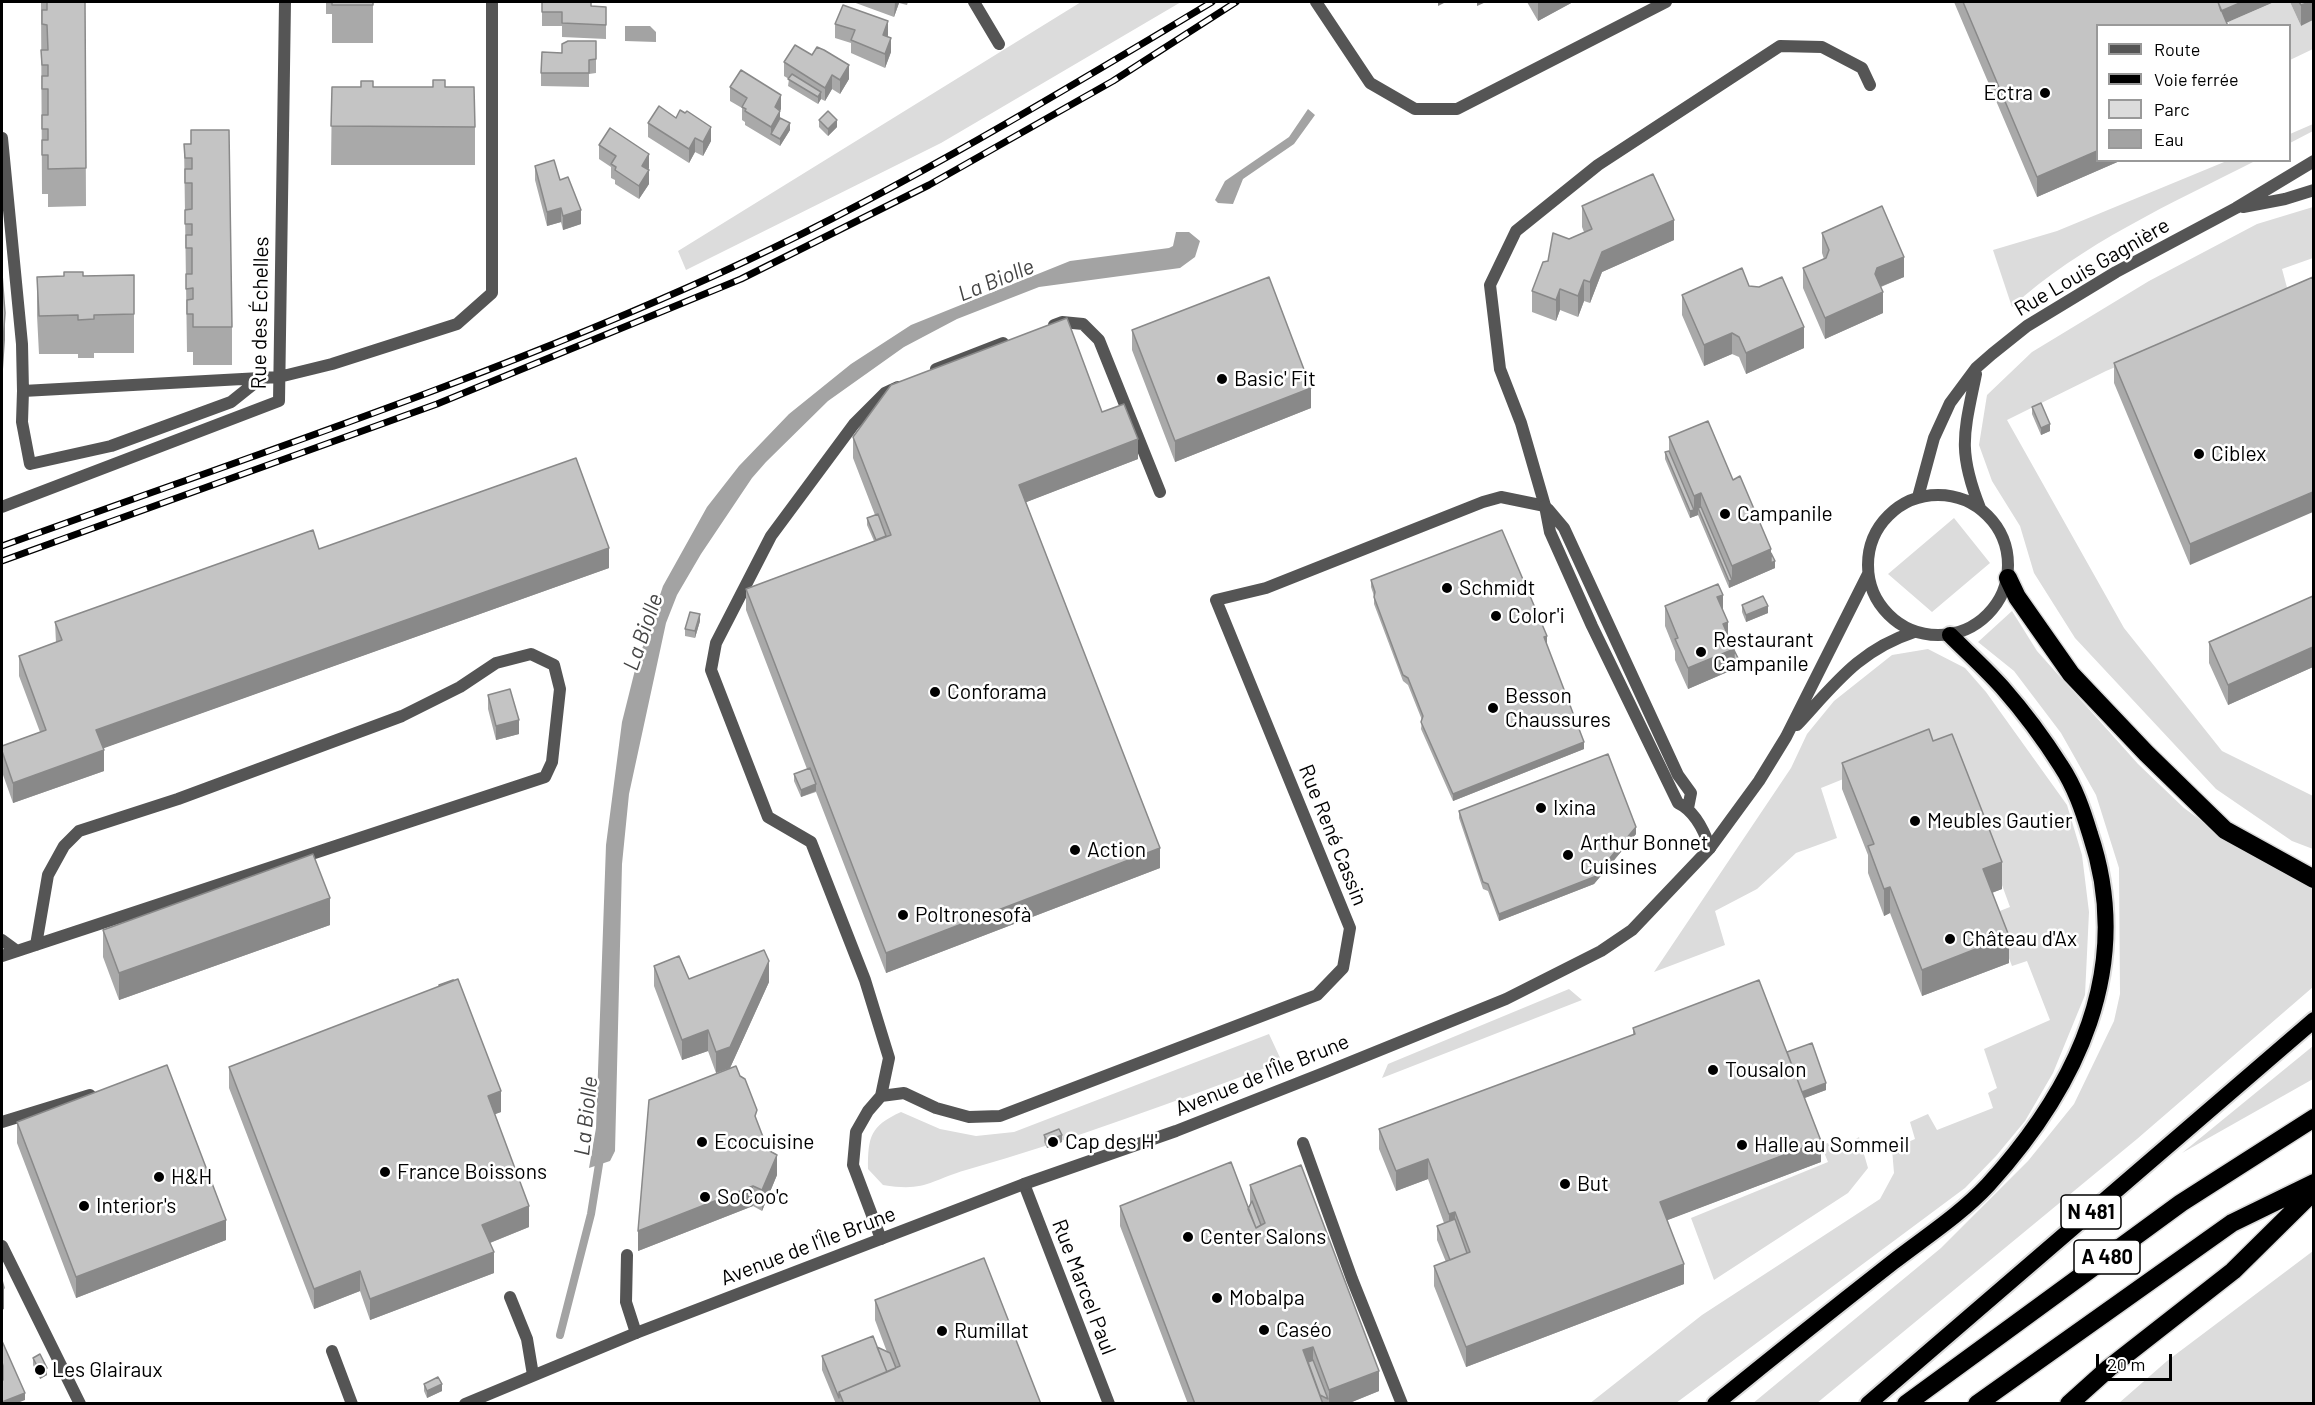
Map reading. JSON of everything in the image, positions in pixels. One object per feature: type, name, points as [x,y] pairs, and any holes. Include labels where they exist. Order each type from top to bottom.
[{"type":"highway","points":[[2008,578],[2018,597],[2072,674],[2146,753],[2225,831],[2313,879]]},
{"type":"highway","points":[[1715,1404],[1987,1187],[2054,1102],[2076,1061],[2091,1023],[2101,978],[2105,938],[2104,887],[2080,803],[2063,768],[2002,687],[1950,635]]},
{"type":"highway","name":"N 481","points":[[1868,1404],[2313,1020]]},
{"type":"highway","name":"A 480","points":[[1906,1404],[2181,1203],[2313,1118]]},
{"type":"highway","name":"A 480","points":[[1977,1404],[2232,1223],[2313,1183]]},
{"type":"highway","points":[[2069,1404],[2109,1368],[2233,1271],[2313,1191]]},
{"type":"street","name":"Rue des Échelles","points":[[2,507],[279,401],[285,2]]},
{"type":"street","points":[[23,391],[279,377],[332,364],[457,324],[492,293],[492,2]]},
{"type":"street","points":[[974,2],[999,44]]},
{"type":"street","points":[[1316,2],[1370,83],[1415,109],[1458,110],[1666,2]]},
{"type":"street","points":[[1710,848],[1705,833],[1688,808],[1678,802],[1592,626],[1550,532],[1545,506],[1521,423],[1500,369],[1490,285],[1516,231],[1598,165],[1780,46],[1822,47],[1862,68],[1870,85]]},
{"type":"street","points":[[2,138],[22,344],[22,422],[30,464],[111,446],[231,402],[261,378]]},
{"type":"street","name":"Rue Louis Gagnière","points":[[1917,497],[1938,429],[1950,403],[1992,354],[2027,326],[2116,272],[2236,208],[2313,161]]},
{"type":"street","name":"Rue Louis Gagnière","points":[[2236,208],[2285,200],[2313,190]]},
{"type":"street","points":[[1042,330],[1062,322],[1083,324],[1100,340],[1160,492]]},
{"type":"street","points":[[928,373],[959,358],[1011,340]]},
{"type":"street","points":[[1977,370],[1963,444],[1966,475],[1980,508]]},
{"type":"street","points":[[881,1239],[853,1165],[856,1132],[868,1111],[881,1096],[889,1058],[873,1014],[865,980],[811,842],[768,817],[711,670],[716,643],[771,536],[854,424],[885,393],[906,383]]},
{"type":"street","points":[[1940,494],[1961,498],[1980,508],[1994,522],[2004,539],[2008,558],[2008,578],[2001,598],[1988,615],[1970,628],[1950,635],[1932,636],[1914,632],[1897,623],[1883,610],[1873,593],[1868,574],[1868,554],[1874,535],[1885,518],[1900,505],[1917,497],[1940,494]]},
{"type":"street","name":"Rue René Cassin","points":[[881,1096],[904,1093],[936,1108],[969,1117],[1000,1116],[1317,995],[1343,968],[1350,928],[1216,600],[1266,588],[1483,502],[1501,497],[1545,506]]},
{"type":"street","name":"Avenue de l'Île Brune","points":[[465,1404],[636,1333],[1024,1184],[1176,1131],[1506,999],[1601,951],[1632,930],[1710,848],[1759,781],[1786,737],[1868,574]]},
{"type":"street","name":"Avenue de l'Île Brune","points":[[1786,737],[1855,663],[1890,640],[1914,632]]},
{"type":"street","points":[[2,956],[36,945],[545,777],[552,762],[560,689],[554,665],[531,654],[496,663],[460,687],[402,716],[178,799],[79,831],[64,846],[48,876],[36,945]]},
{"type":"street","points":[[2,940],[17,951]]},
{"type":"street","points":[[2,1122],[90,1095]]},
{"type":"street","points":[[1303,1143],[1352,1279],[1402,1404]]},
{"type":"street","name":"Rue Marcel Paul","points":[[1024,1184],[1108,1404]]},
{"type":"street","points":[[2,1246],[78,1402]]},
{"type":"street","points":[[627,1255],[626,1302],[636,1333]]},
{"type":"street","points":[[510,1297],[527,1339],[533,1376]]},
{"type":"street","points":[[332,1351],[352,1404]]},
{"type":"green space","points":[[1081,2],[1181,2],[941,143],[686,270],[678,251]]},
{"type":"green space","points":[[2274,2],[2290,2],[2301,26],[2313,20],[2313,49],[2291,60],[2291,24],[2229,24],[2228,22]]},
{"type":"green space","points":[[2313,124],[2313,131],[2291,142],[2291,134]]},
{"type":"green space","points":[[2224,162],[2253,162],[2097,244],[2038,285],[2012,307],[1993,250],[2057,231]]},
{"type":"green space","points":[[2313,207],[2313,258],[2282,269],[2289,295],[2106,371],[2007,420],[2124,628],[2222,751],[2313,796],[2313,849],[2292,841],[2216,789],[2075,638],[2034,573],[2020,526],[1992,481],[1979,445],[1987,395],[2032,352],[2149,281],[2257,224]]},
{"type":"green space","points":[[1954,518],[1990,563],[1932,612],[1888,574]]},
{"type":"green space","points":[[2012,611],[2037,651],[2138,764],[2184,808],[2229,841],[2313,888],[2313,987],[2137,1139],[1817,1403],[1752,1404],[1941,1248],[2028,1161],[2074,1104],[2114,1021],[2120,994],[2119,868],[2096,795],[2061,733],[2014,671],[1978,642]]},
{"type":"green space","points":[[1928,649],[1965,668],[1986,692],[2067,805],[2082,855],[2089,912],[2085,995],[2053,1073],[2025,1121],[1965,1188],[1676,1403],[1589,1404],[1702,1315],[1880,1199],[1894,1173],[1892,1149],[1915,1139],[1910,1122],[1928,1114],[1937,1130],[1993,1108],[1988,1093],[1997,1088],[1984,1049],[2050,1020],[2027,961],[2012,966],[1992,914],[2010,907],[1948,737],[1821,788],[1837,838],[1796,853],[1757,889],[1715,911],[1725,945],[1654,972],[1791,768],[1807,734],[1834,701],[1892,655]]},
{"type":"green space","points":[[1569,989],[1582,1000],[1382,1078],[1388,1064]]},
{"type":"green space","points":[[1269,1034],[1282,1062],[1085,1133],[918,1186],[883,1185],[868,1169],[870,1141],[873,1134],[883,1122],[901,1112],[940,1129],[976,1136],[1014,1132]]},
{"type":"green space","points":[[2313,1046],[2313,1079],[2182,1153]]},
{"type":"green space","points":[[1859,1137],[1868,1168],[1848,1193],[1714,1280],[1691,1218],[1828,1162],[1821,1145],[1828,1143],[1832,1153]]},
{"type":"green space","points":[[2313,1251],[2313,1403],[2119,1403],[2167,1361]]},
{"type":"water","points":[[625,26],[650,26],[656,32],[656,42],[625,41]]},
{"type":"water","points":[[1308,109],[1315,115],[1294,144],[1243,179],[1233,204],[1218,203],[1215,200],[1225,181],[1289,137]]},
{"type":"water","points":[[1176,232],[1189,232],[1200,241],[1195,257],[1180,268],[1039,287],[957,319],[904,347],[828,401],[766,462],[752,478],[701,554],[677,595],[666,623],[629,794],[622,864],[615,1151],[610,1161],[589,1168],[596,1128],[606,845],[622,722],[635,670],[663,586],[707,507],[739,466],[789,414],[851,364],[911,325],[1070,261],[1169,248],[1173,246]]},
{"type":"building","points":[[47,2],[85,2],[86,168],[48,169],[48,155],[42,155],[42,140],[48,140],[48,129],[42,129],[42,115],[48,115],[48,89],[42,89],[42,76],[48,76],[48,65],[42,65],[41,50],[48,50],[47,25],[42,24],[42,10],[47,10]]},
{"type":"building","points":[[332,2],[373,2],[373,5],[332,5]]},
{"type":"building","points":[[542,2],[591,2],[591,6],[606,7],[606,25],[562,23],[562,12],[542,12]]},
{"type":"building","name":"Ectra","points":[[1963,2],[2218,2],[2227,24],[2096,24],[2096,151],[2037,177]]},
{"type":"building","points":[[2218,2],[2242,2],[2221,11]]},
{"type":"building","points":[[843,5],[888,21],[883,35],[891,38],[885,54],[851,40],[855,30],[835,24]]},
{"type":"building","points":[[568,41],[596,41],[596,59],[589,60],[589,73],[541,73],[542,52],[562,53],[562,44]]},
{"type":"building","points":[[795,45],[812,55],[817,47],[849,65],[840,80],[832,75],[825,88],[784,62]]},
{"type":"building","points":[[741,70],[781,95],[775,107],[780,111],[771,127],[745,111],[746,109],[742,107],[747,98],[730,87]]},
{"type":"building","points":[[792,74],[821,92],[818,97],[788,79]]},
{"type":"building","points":[[433,80],[445,80],[445,87],[474,87],[475,127],[331,126],[332,87],[361,87],[361,81],[373,81],[373,87],[433,87]]},
{"type":"building","points":[[659,106],[676,118],[680,110],[685,113],[687,111],[711,127],[703,142],[695,138],[689,149],[648,123]]},
{"type":"building","points":[[828,111],[837,120],[828,129],[819,120]]},
{"type":"building","points":[[780,118],[790,123],[780,139],[771,134]]},
{"type":"building","points":[[610,128],[649,154],[642,166],[649,170],[639,186],[615,170],[616,167],[611,164],[616,156],[599,145]]},
{"type":"building","points":[[191,130],[229,130],[232,327],[193,327],[193,314],[187,314],[187,300],[193,299],[193,288],[186,289],[186,274],[192,274],[192,248],[186,248],[186,235],[192,235],[192,224],[185,224],[185,210],[192,209],[192,183],[185,183],[185,169],[192,169],[192,158],[185,158],[184,144],[191,144]]},
{"type":"building","points":[[554,160],[560,180],[568,177],[581,210],[563,216],[561,208],[547,212],[535,166]]},
{"type":"building","points":[[1653,174],[1674,220],[1602,252],[1590,282],[1584,280],[1578,296],[1560,289],[1556,300],[1532,291],[1543,262],[1548,261],[1553,233],[1569,239],[1592,229],[1582,206]]},
{"type":"building","points":[[1882,206],[1904,257],[1877,268],[1875,274],[1883,292],[1825,318],[1803,268],[1826,258],[1829,250],[1822,233]]},
{"type":"building","points":[[1742,268],[1749,286],[1759,287],[1782,277],[1804,327],[1746,353],[1739,337],[1732,333],[1704,345],[1682,295]]},
{"type":"building","points":[[64,272],[83,272],[83,276],[134,275],[134,314],[94,315],[94,319],[78,320],[78,315],[39,316],[37,277],[64,276]]},
{"type":"building","points":[[2,274],[5,313],[2,357]]},
{"type":"building","name":"Basic' Fit","points":[[1269,277],[1311,388],[1175,441],[1132,330]]},
{"type":"building","points":[[2313,277],[2313,492],[2190,544],[2114,363]]},
{"type":"building","name":"Conforama","points":[[1067,318],[1102,412],[1124,404],[1138,439],[1019,485],[1160,848],[886,953],[746,589],[891,535],[853,437],[891,385]]},
{"type":"building","points":[[2041,403],[2050,424],[2041,428],[2032,407]]},
{"type":"building","name":"Campanile","points":[[1708,421],[1733,480],[1740,476],[1771,549],[1732,566],[1701,493],[1694,496],[1669,437]]},
{"type":"building","points":[[1669,451],[1694,510],[1690,511],[1665,452]]},
{"type":"building","points":[[576,458],[609,548],[96,730],[104,750],[13,783],[2,746],[46,730],[19,656],[62,640],[55,622],[313,530],[319,549]]},
{"type":"building","points":[[1701,507],[1732,580],[1729,581],[1698,508]]},
{"type":"building","points":[[878,514],[886,536],[876,540],[867,518]]},
{"type":"building","points":[[1502,530],[1547,636],[1544,637],[1584,742],[1453,794],[1421,722],[1423,716],[1408,678],[1403,675],[1374,597],[1375,592],[1371,580]]},
{"type":"building","name":"Restaurant Campanile","points":[[1718,584],[1723,595],[1717,597],[1728,622],[1723,624],[1734,649],[1688,668],[1675,639],[1678,638],[1665,606]]},
{"type":"building","points":[[1763,596],[1768,606],[1746,615],[1742,605]]},
{"type":"building","points":[[2313,596],[2313,647],[2228,685],[2209,642]]},
{"type":"building","points":[[690,612],[700,614],[695,631],[685,629]]},
{"type":"building","points":[[1734,650],[1739,660],[1734,662]]},
{"type":"building","points":[[510,689],[519,720],[496,726],[488,695]]},
{"type":"building","points":[[1929,729],[1933,741],[1952,734],[2002,862],[1983,869],[2009,936],[1922,970],[1890,887],[1884,889],[1868,846],[1874,844],[1842,763]]},
{"type":"building","points":[[1608,754],[1636,827],[1594,877],[1499,914],[1488,884],[1483,882],[1459,811]]},
{"type":"building","points":[[810,768],[816,784],[801,790],[794,774]]},
{"type":"building","points":[[313,854],[330,898],[119,973],[103,930]]},
{"type":"building","points":[[764,950],[769,961],[730,1047],[716,1052],[708,1030],[682,1040],[654,966],[679,956],[689,979]]},
{"type":"building","name":"France Boissons","points":[[458,979],[501,1091],[488,1096],[529,1206],[482,1225],[494,1252],[370,1299],[360,1271],[314,1289],[229,1067]]},
{"type":"building","name":"But","points":[[1759,980],[1821,1141],[1660,1202],[1684,1264],[1466,1347],[1434,1266],[1470,1252],[1455,1212],[1449,1214],[1428,1159],[1396,1171],[1379,1129],[1635,1034],[1633,1028]]},
{"type":"building","points":[[1812,1043],[1826,1083],[1802,1092],[1787,1052]]},
{"type":"building","points":[[167,1065],[226,1220],[76,1277],[17,1122]]},
{"type":"building","points":[[736,1066],[740,1076],[745,1079],[757,1110],[755,1116],[768,1150],[777,1155],[762,1190],[753,1186],[638,1231],[649,1100]]},
{"type":"building","points":[[1059,1129],[1062,1135],[1047,1141],[1044,1135]]},
{"type":"building","points":[[1231,1162],[1256,1228],[1265,1223],[1250,1185],[1301,1165],[1379,1371],[1329,1390],[1313,1347],[1303,1350],[1323,1404],[1195,1404],[1120,1206]]},
{"type":"building","points":[[1252,1201],[1261,1225],[1256,1228],[1248,1209]]},
{"type":"building","points":[[1455,1219],[1467,1253],[1450,1260],[1437,1226]]},
{"type":"building","points":[[984,1258],[1041,1404],[844,1404],[839,1392],[900,1366],[875,1300]]},
{"type":"building","points":[[873,1336],[887,1372],[839,1392],[839,1398],[822,1356]]},
{"type":"building","points":[[2,1341],[25,1393],[2,1402],[3,1366]]},
{"type":"building","points":[[877,1347],[890,1353],[896,1368],[887,1372]]},
{"type":"building","points":[[40,1354],[47,1368],[40,1372],[33,1358]]},
{"type":"building","points":[[1313,1360],[1328,1399],[1320,1395],[1308,1362]]},
{"type":"building","points":[[438,1377],[442,1384],[427,1391],[424,1384]]},
{"type":"waterway","name":"La Biolle","points":[[560,1335],[591,1214],[600,1158]]},
{"type":"railway","points":[[2,546],[454,383],[632,312],[720,273],[784,243],[970,144],[1212,2]]},
{"type":"railway","points":[[2,561],[437,404],[741,279],[929,185],[1113,81],[1236,2]]},
{"type":"place","name":"Ectra","points":[[2045,93]]},
{"type":"place","name":"Basic' Fit","points":[[1222,379]]},
{"type":"place","name":"Ciblex","points":[[2199,454]]},
{"type":"place","name":"Campanile","points":[[1725,514]]},
{"type":"place","name":"Schmidt","points":[[1447,588]]},
{"type":"place","name":"Color'i","points":[[1496,616]]},
{"type":"place","name":"Restaurant Campanile","points":[[1701,652]]},
{"type":"place","name":"Conforama","points":[[935,692]]},
{"type":"place","name":"Besson Chaussures","points":[[1493,708]]},
{"type":"place","name":"Ixina","points":[[1541,808]]},
{"type":"place","name":"Meubles Gautier","points":[[1915,821]]},
{"type":"place","name":"Action","points":[[1075,850]]},
{"type":"place","name":"Arthur Bonnet Cuisines","points":[[1568,855]]},
{"type":"place","name":"Poltronesofà","points":[[903,915]]},
{"type":"place","name":"Château d'Ax","points":[[1950,939]]},
{"type":"place","name":"Tousalon","points":[[1713,1070]]},
{"type":"place","name":"Ecocuisine","points":[[702,1142]]},
{"type":"place","name":"Cap des H'","points":[[1053,1142]]},
{"type":"place","name":"Halle au Sommeil","points":[[1742,1145]]},
{"type":"place","name":"France Boissons","points":[[385,1172]]},
{"type":"place","name":"H&H","points":[[159,1177]]},
{"type":"place","name":"But","points":[[1565,1184]]},
{"type":"place","name":"SoCoo'c","points":[[705,1197]]},
{"type":"place","name":"Interior's","points":[[84,1206]]},
{"type":"place","name":"Center Salons","points":[[1188,1237]]},
{"type":"place","name":"Mobalpa","points":[[1217,1298]]},
{"type":"place","name":"Caséo","points":[[1264,1330]]},
{"type":"place","name":"Rumillat","points":[[942,1331]]},
{"type":"place","name":"Les Glairaux","points":[[40,1370]]}]
